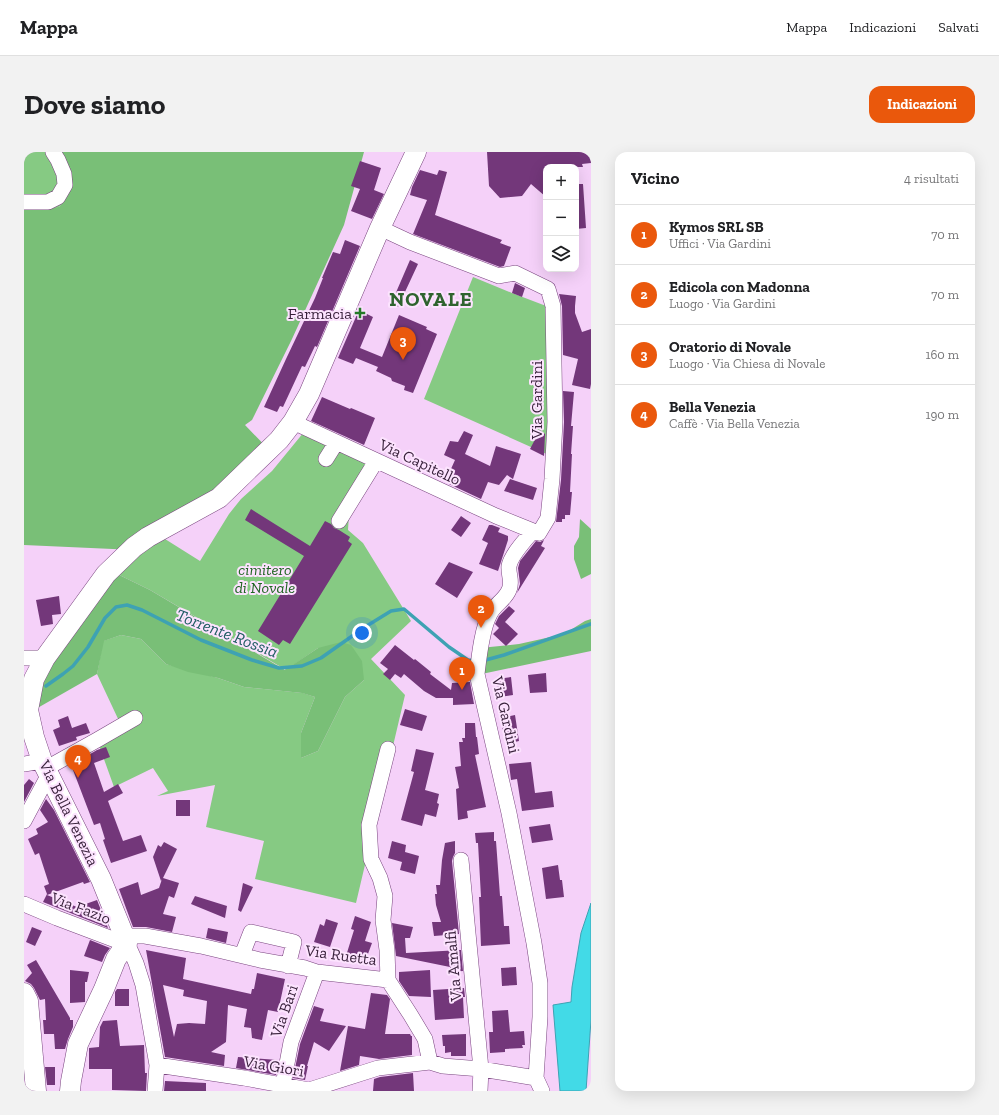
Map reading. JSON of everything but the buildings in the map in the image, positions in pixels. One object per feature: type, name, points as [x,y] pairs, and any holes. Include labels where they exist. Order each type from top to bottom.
[{"type":"main road","name":"Via Bella Venezia","points":[[126,942],[101,879],[61,799],[40,768],[28,710],[34,679],[45,658],[106,574],[134,547],[148,537],[219,498],[279,440],[293,422],[315,380],[380,228],[416,152]]},
{"type":"main road","points":[[70,1091],[78,1044],[104,989],[116,959],[126,942]]},
{"type":"main road","points":[[24,993],[28,1001],[36,1091]]},
{"type":"street","points":[[24,202],[48,202],[58,197],[65,184],[64,174],[53,152]]},
{"type":"street","name":"Via Gardini","points":[[380,228],[410,242],[499,276],[515,273],[548,289],[553,306],[555,422],[548,518],[539,533],[533,531],[517,550],[509,566],[511,585],[502,600],[490,612],[480,651],[477,674],[509,813],[540,983],[539,1085]]},
{"type":"street","name":"Via Capitello","points":[[293,422],[496,516],[533,531]]},
{"type":"street","points":[[326,459],[336,443]]},
{"type":"street","points":[[339,521],[376,461]]},
{"type":"street","points":[[24,658],[45,658]]},
{"type":"street","points":[[24,821],[40,768],[97,740],[135,718]]},
{"type":"street","points":[[388,749],[369,825],[371,859],[380,878],[385,896],[383,920],[387,950],[388,980]]},
{"type":"street","name":"Via Amalfi","points":[[461,860],[481,1069],[480,1091]]},
{"type":"street","name":"Via Fazio","points":[[24,904],[118,941],[126,942]]},
{"type":"street","points":[[242,955],[251,932],[294,942],[288,966]]},
{"type":"street","name":"Via Ruetta","points":[[126,942],[145,936],[201,946],[288,966],[305,968],[317,972],[388,980],[425,1039],[430,1062]]},
{"type":"street","points":[[126,942],[136,963],[143,985],[157,1065],[155,1091]]},
{"type":"street","name":"Via Bari","points":[[283,1085],[291,1042],[317,972]]},
{"type":"street","points":[[430,1062],[443,1066],[481,1069],[539,1085]]},
{"type":"street","name":"Via Giori","points":[[157,1065],[244,1078],[309,1090],[378,1068],[430,1062]]},
{"type":"green space","points":[[24,152],[48,152],[67,197],[59,207],[24,208]]},
{"type":"green space","points":[[473,277],[554,309],[551,456],[424,399]]},
{"type":"green space","name":"cimitero di Novale","points":[[304,432],[377,469],[349,514],[348,530],[363,543],[411,621],[371,659],[405,695],[356,903],[255,879],[264,841],[206,827],[215,785],[157,796],[168,791],[153,768],[114,787],[96,737],[120,723],[97,674],[103,641],[121,635],[141,639],[166,664],[218,678],[244,687],[303,693],[315,697],[301,733],[301,758],[318,751],[345,697],[364,680],[318,648],[286,670],[150,590],[109,570],[165,539],[200,561],[229,514],[241,499],[272,471]]},
{"type":"shaded area","points":[[48,152],[364,152],[344,225],[292,339],[252,420],[245,425],[274,455],[135,550],[24,545],[24,208],[59,207],[67,197]]},
{"type":"shaded area","points":[[580,519],[591,529],[591,574],[581,579],[574,559],[574,546],[579,537]]},
{"type":"shaded area","points":[[109,570],[150,590],[285,670],[318,648],[341,642],[351,645],[362,661],[364,680],[345,697],[318,751],[301,758],[301,733],[315,697],[302,693],[244,687],[218,678],[188,672],[166,664],[141,639],[121,635],[104,641],[97,674],[34,710],[40,675]]},
{"type":"shaded area","points":[[591,619],[591,651],[477,675],[480,648],[519,644],[564,634]]},
{"type":"shaded area","points":[[591,903],[591,1020],[586,1091],[560,1091],[553,1005],[571,1002],[581,933]]},
{"type":"waterway","name":"Torrente Rossia","points":[[46,686],[73,666],[88,647],[105,618],[116,607],[127,605],[142,610],[201,640],[252,660],[279,668],[302,666],[321,658],[365,627],[391,611],[404,609],[449,647],[468,660],[476,661]]},
{"type":"waterway","name":"Torrente Rossia","points":[[482,661],[504,655],[591,624]]},
{"type":"place","name":"Farmacia","points":[[360,313]]},
{"type":"place","name":"Oratorio di Novale","points":[[403,360]]},
{"type":"place","name":"Edicola con Madonna","points":[[481,628]]},
{"type":"place","name":"Kymos SRL SB","points":[[462,690]]},
{"type":"place","name":"Bella Venezia","points":[[78,778]]},
{"type":"district","name":"NOVALE","points":[[431,299]]}]
